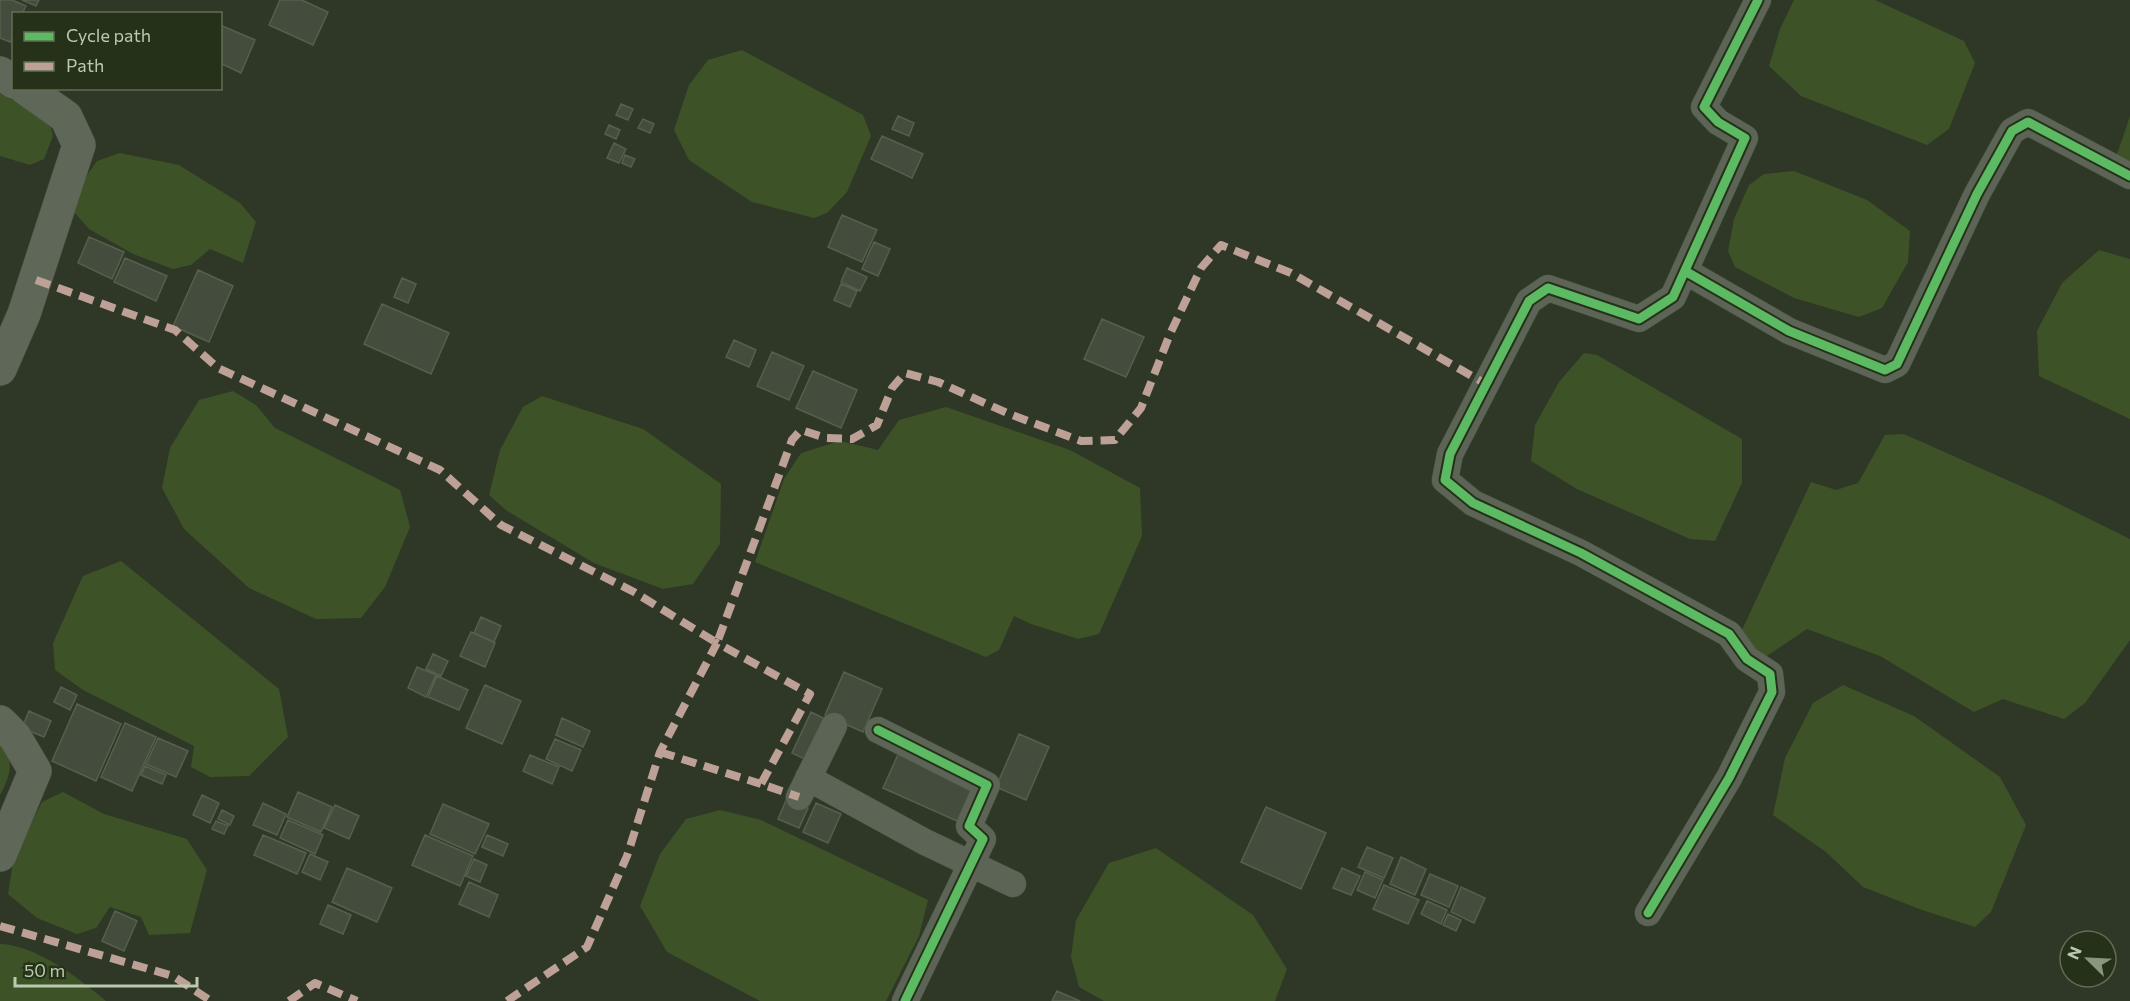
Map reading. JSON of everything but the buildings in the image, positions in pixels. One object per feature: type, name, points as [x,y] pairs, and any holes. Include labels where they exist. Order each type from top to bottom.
[{"type":"main road","points":[[0,369],[24,314],[79,145],[66,117],[28,90]]},
{"type":"main road","points":[[0,722],[15,737],[35,771],[0,855]]},
{"type":"street","points":[[1648,912],[1729,778],[1772,692],[1770,674],[1747,659],[1729,634],[1581,554],[1473,502],[1445,480],[1450,454],[1529,301],[1548,288],[1639,319],[1673,297],[1745,138],[1718,122],[1704,107],[1758,0]]},
{"type":"street","points":[[1685,271],[1789,331],[1885,370],[1897,364],[1977,194],[2012,130],[2028,122],[2130,176]]},
{"type":"street","points":[[834,726],[804,788],[1013,884]]},
{"type":"street","points":[[878,730],[987,785],[969,826],[983,839],[905,1001]]},
{"type":"shaded area","points":[[1794,0],[1875,0],[1964,41],[1975,63],[1949,129],[1927,145],[1801,96],[1769,66],[1780,29]]},
{"type":"shaded area","points":[[742,50],[863,115],[871,136],[847,192],[827,213],[814,218],[752,202],[689,160],[674,130],[689,85],[708,60]]},
{"type":"shaded area","points":[[0,89],[49,120],[53,136],[44,159],[30,165],[0,156]]},
{"type":"shaded area","points":[[2130,116],[2130,165],[2115,160]]},
{"type":"shaded area","points":[[120,153],[179,165],[240,203],[256,222],[243,263],[210,249],[191,265],[173,269],[133,254],[89,229],[73,211],[73,195],[97,161]]},
{"type":"shaded area","points":[[1794,171],[1867,200],[1910,231],[1908,262],[1882,308],[1859,317],[1794,298],[1735,267],[1728,251],[1734,219],[1749,185],[1764,174]]},
{"type":"shaded area","points":[[2099,250],[2130,259],[2130,419],[2039,376],[2037,331],[2062,283]]},
{"type":"shaded area","points":[[1584,353],[1597,355],[1742,439],[1742,483],[1715,541],[1690,539],[1577,489],[1531,461],[1535,425],[1559,382]]},
{"type":"shaded area","points":[[233,391],[256,405],[275,428],[400,490],[410,527],[385,587],[361,618],[316,619],[249,588],[184,529],[162,488],[170,448],[199,400]]},
{"type":"shaded area","points":[[542,396],[643,429],[721,484],[720,544],[693,584],[663,589],[594,563],[507,511],[489,495],[500,450],[523,407]]},
{"type":"shaded area","points":[[946,407],[1070,450],[1140,488],[1142,536],[1099,634],[1078,639],[1014,616],[999,650],[986,657],[755,562],[784,479],[801,453],[840,441],[878,450],[899,420]]},
{"type":"shaded area","points":[[1904,434],[2045,497],[2130,539],[2130,640],[2085,703],[2064,719],[2003,699],[1974,712],[1880,656],[1807,629],[1767,656],[1746,650],[1741,632],[1811,482],[1836,490],[1858,483],[1885,435]]},
{"type":"shaded area","points":[[121,561],[279,689],[288,737],[249,776],[210,777],[191,767],[194,746],[83,690],[55,670],[53,643],[83,576]]},
{"type":"shaded area","points":[[1843,685],[1914,716],[2000,777],[2026,825],[1991,912],[1975,927],[1922,910],[1863,887],[1826,852],[1773,815],[1785,758],[1813,703]]},
{"type":"shaded area","points":[[0,739],[8,755],[10,768],[0,795]]},
{"type":"shaded area","points":[[63,792],[104,814],[187,839],[207,870],[190,933],[149,935],[141,917],[110,907],[96,928],[77,934],[37,918],[8,894],[14,856],[42,802]]},
{"type":"shaded area","points":[[720,810],[761,820],[928,900],[919,936],[886,1001],[760,1001],[667,952],[640,906],[660,854],[686,819]]},
{"type":"shaded area","points":[[1156,848],[1253,915],[1287,969],[1275,1001],[1104,1001],[1079,987],[1071,957],[1076,920],[1109,863]]},
{"type":"shaded area","points":[[0,944],[28,950],[42,956],[70,973],[106,1001],[0,1001]]},
{"type":"marked path","points":[[36,280],[175,330],[218,368],[440,470],[501,525],[634,592],[717,643],[792,440],[801,430],[826,438],[852,439],[877,425],[892,388],[905,373],[938,382],[1007,413],[1081,441],[1115,440],[1141,408],[1170,334],[1201,268],[1221,245],[1291,273],[1486,384]]},
{"type":"marked path","points":[[507,1001],[587,947],[627,856],[660,752],[717,643],[810,694],[761,784],[799,797]]},
{"type":"marked path","points":[[660,752],[761,784]]},
{"type":"marked path","points":[[0,926],[173,976],[211,1001]]},
{"type":"marked path","points":[[289,1001],[315,983],[357,1001]]},
{"type":"cycle path","points":[[1648,913],[1729,778],[1772,692],[1770,674],[1747,659],[1729,634],[1581,553],[1473,503],[1445,480],[1450,454],[1529,301],[1548,288],[1639,319],[1673,297],[1745,138],[1718,122],[1704,107],[1758,0]]},
{"type":"cycle path","points":[[1685,271],[1789,331],[1885,370],[1897,364],[1977,194],[2012,131],[2028,122],[2130,176]]},
{"type":"cycle path","points":[[878,730],[987,785],[969,826],[983,839],[905,1001]]}]
